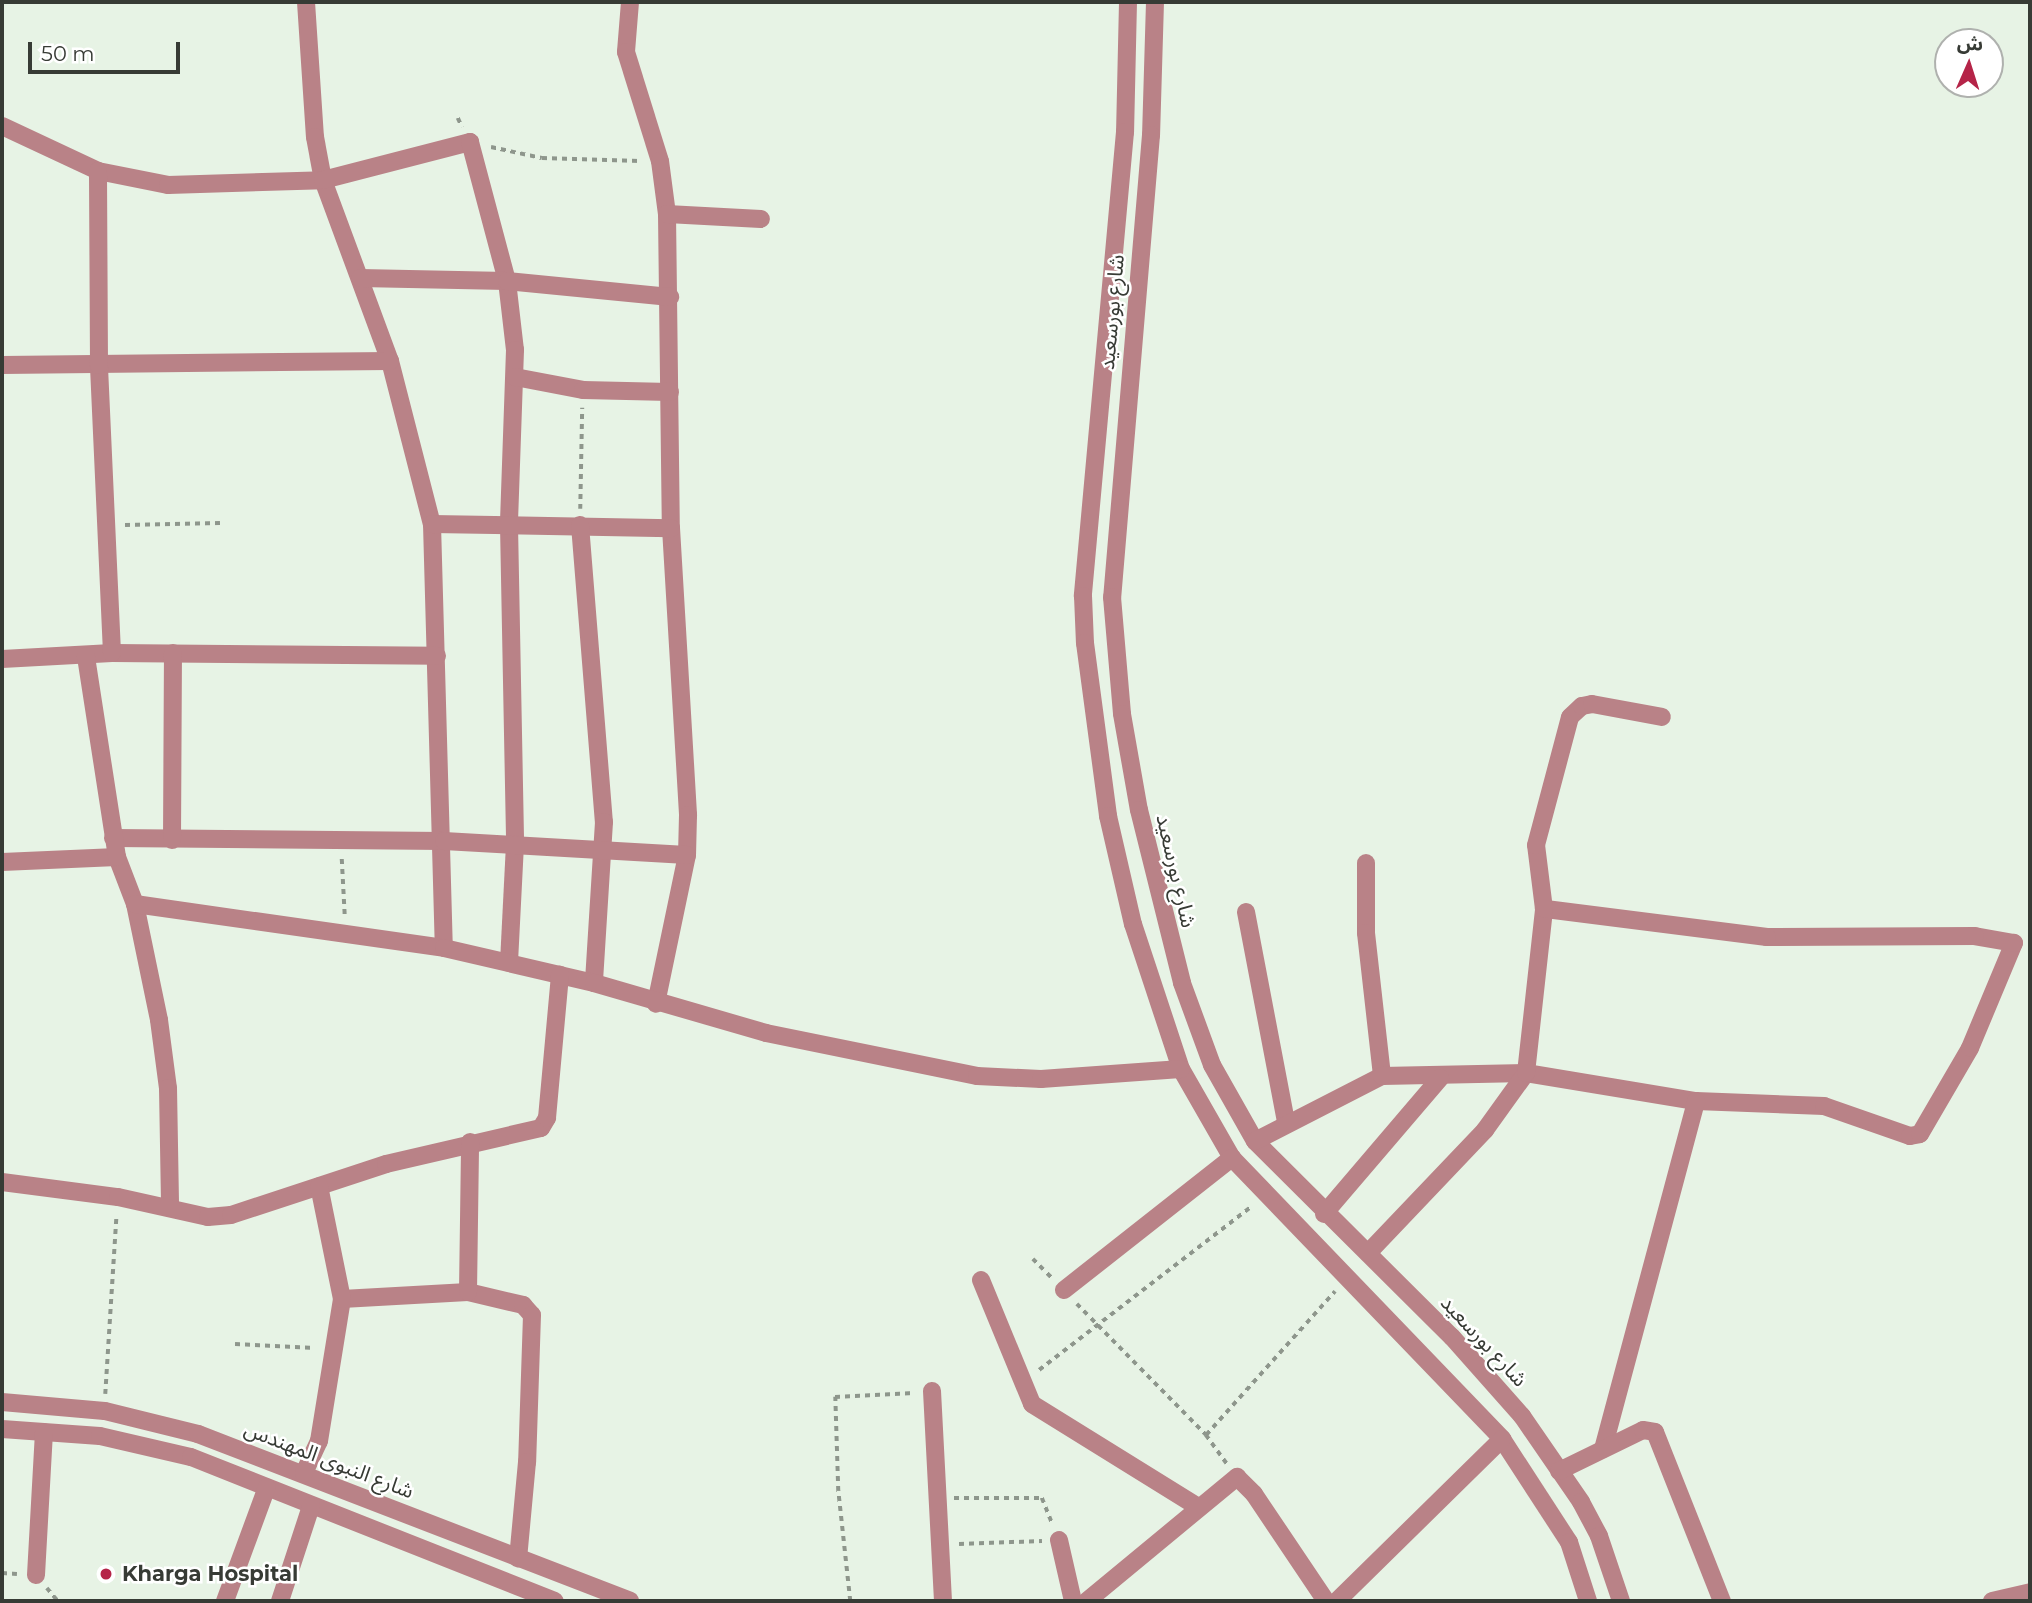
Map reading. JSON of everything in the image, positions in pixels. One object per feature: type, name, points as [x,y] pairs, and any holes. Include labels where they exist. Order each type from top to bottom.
[{"type":"street","points":[[306,2],[315,137],[323,180],[390,361],[432,524],[444,842],[444,948]]},
{"type":"street","points":[[630,2],[626,52],[660,161],[667,214],[671,528],[687,855],[656,1004]]},
{"type":"street","name":"شارع بورسعيد","points":[[1128,2],[1125,132],[1083,596],[1085,643],[1108,816],[1153,991],[1181,1069],[1233,1158],[1264,1196],[1428,1357],[1502,1439],[1569,1542],[1588,1601]]},
{"type":"street","name":"شارع بورسعيد","points":[[1156,2],[1151,135],[1112,597],[1122,714],[1139,810],[1182,983],[1212,1065],[1255,1141],[1489,1376],[1559,1471],[1599,1536],[1621,1601]]},
{"type":"street","points":[[2,126],[98,171],[168,185],[323,180],[470,142],[507,281],[515,377],[509,525],[515,844],[509,963]]},
{"type":"street","points":[[98,171],[99,365],[113,653]]},
{"type":"street","points":[[667,214],[761,219]]},
{"type":"street","points":[[360,278],[507,281],[670,297]]},
{"type":"street","points":[[2,365],[390,361]]},
{"type":"street","points":[[515,377],[583,390],[670,392]]},
{"type":"street","points":[[432,524],[671,528]]},
{"type":"street","points":[[580,525],[604,847],[594,983]]},
{"type":"street","points":[[2,659],[113,653],[437,656]]},
{"type":"street","points":[[172,840],[173,653]]},
{"type":"street","points":[[86,656],[113,838],[117,857],[135,904],[164,1055],[170,1208]]},
{"type":"street","points":[[1368,1254],[1485,1130],[1526,1073],[1544,909],[1536,845],[1574,710],[1592,705],[1662,717]]},
{"type":"street","points":[[113,838],[341,839],[515,844],[604,847],[687,855]]},
{"type":"street","points":[[2,862],[117,857]]},
{"type":"street","points":[[1366,863],[1366,933],[1382,1076]]},
{"type":"street","points":[[135,904],[444,948],[594,983],[656,1004],[766,1033],[977,1076],[1041,1079],[1181,1069]]},
{"type":"street","points":[[1255,1141],[1286,1122],[1382,1076],[1440,1078],[1526,1073],[1696,1101],[1814,1104],[1910,1136],[1920,1134],[1927,1129],[1970,1048],[2014,943],[1975,936],[1905,934],[1767,937],[1544,909]]},
{"type":"street","points":[[1246,912],[1286,1122]]},
{"type":"street","points":[[2,1182],[118,1197],[208,1217],[231,1215],[470,1142],[524,1132],[546,1122],[560,975]]},
{"type":"street","points":[[1153,991],[1182,983]]},
{"type":"street","points":[[1325,1214],[1440,1078]]},
{"type":"street","points":[[1603,1449],[1696,1101]]},
{"type":"street","points":[[468,1293],[470,1142]]},
{"type":"street","points":[[1064,1290],[1233,1158]]},
{"type":"street","points":[[304,1473],[319,1441],[338,1349],[342,1299],[319,1186]]},
{"type":"street","points":[[981,1280],[1021,1384],[1042,1414],[1198,1507]]},
{"type":"street","points":[[342,1299],[468,1293],[523,1305],[532,1315],[530,1422],[518,1559]]},
{"type":"street","points":[[932,1391],[943,1545],[943,1601]]},
{"type":"street","name":"شارع النبوى المهندس","points":[[2,1402],[105,1411],[198,1434],[630,1601]]},
{"type":"street","points":[[2,1429],[146,1444],[267,1487],[554,1601]]},
{"type":"street","points":[[1559,1471],[1643,1430],[1656,1433],[1722,1601]]},
{"type":"street","points":[[36,1575],[44,1432]]},
{"type":"street","points":[[1337,1601],[1502,1439]]},
{"type":"street","points":[[1087,1601],[1237,1477],[1254,1494],[1326,1601]]},
{"type":"street","points":[[225,1601],[267,1487]]},
{"type":"street","points":[[280,1601],[311,1506]]},
{"type":"street","points":[[1059,1540],[1073,1601]]},
{"type":"street","points":[[1992,1601],[2030,1592]]},
{"type":"path","points":[[458,118],[470,142],[542,158],[660,161]]},
{"type":"path","points":[[580,525],[583,390]]},
{"type":"path","points":[[105,525],[220,523]]},
{"type":"path","points":[[341,839],[346,935]]},
{"type":"path","points":[[1021,1384],[1264,1196]]},
{"type":"path","points":[[105,1411],[118,1197]]},
{"type":"path","points":[[1033,1259],[1206,1435],[1237,1477]]},
{"type":"path","points":[[1206,1435],[1347,1279]]},
{"type":"path","points":[[235,1344],[338,1349]]},
{"type":"path","points":[[850,1601],[838,1491],[835,1397],[932,1391]]},
{"type":"path","points":[[939,1497],[1042,1499],[1059,1540],[943,1545]]},
{"type":"place","name":"Kharga Hospital","points":[[106,1574]]}]
